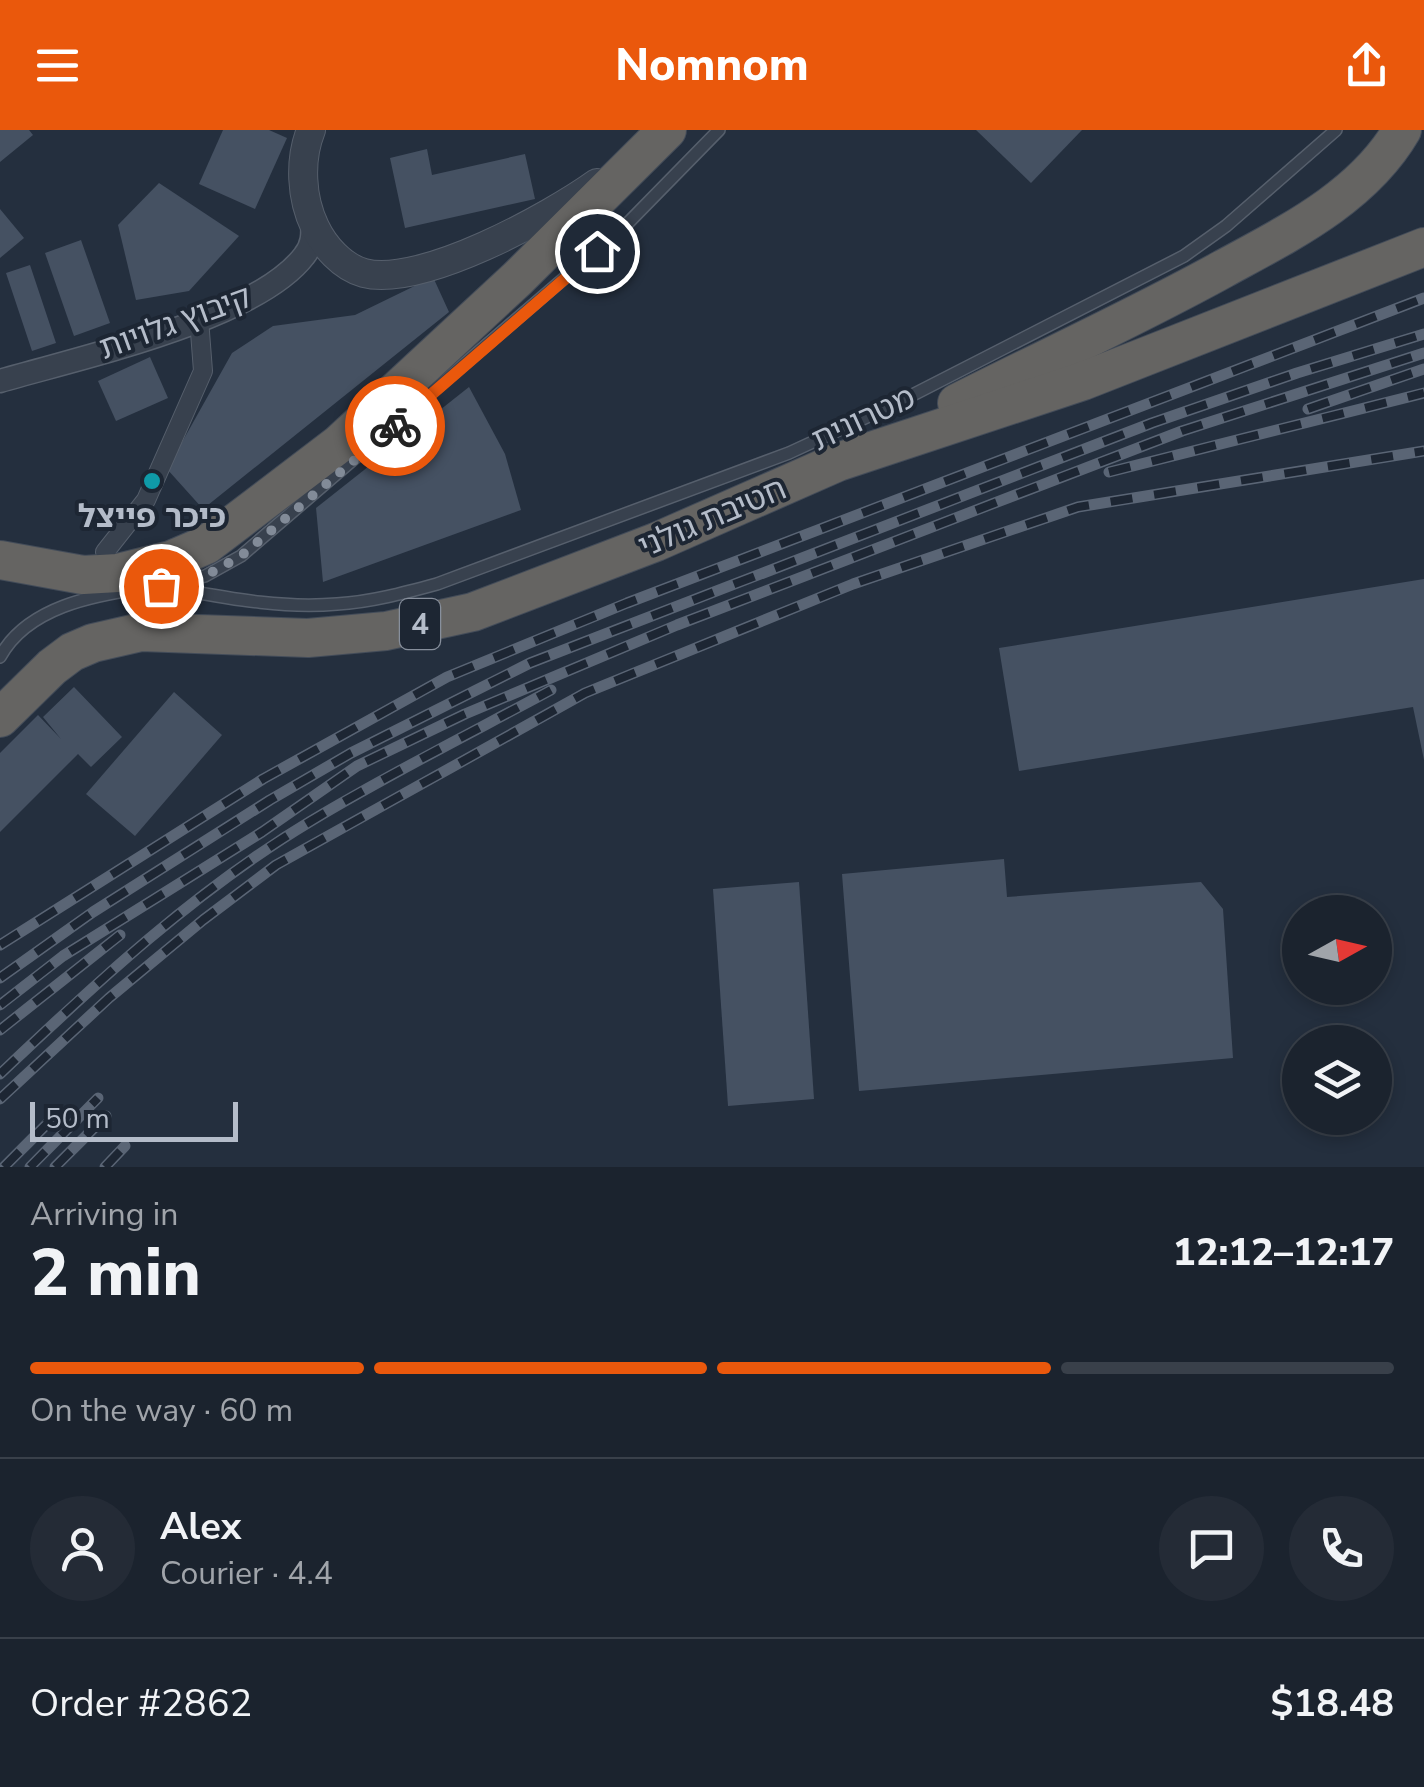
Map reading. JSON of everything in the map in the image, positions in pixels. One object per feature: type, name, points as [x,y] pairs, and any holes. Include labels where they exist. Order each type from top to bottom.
[{"type":"highway","points":[[838,462],[1174,296],[1284,234],[1339,200],[1370,171],[1402,130]]},
{"type":"highway","points":[[0,560],[94,563],[118,573],[192,552],[219,536],[339,444],[518,279],[665,133]]},
{"type":"highway","name":"חטיבת גולני","points":[[0,718],[72,652],[141,632],[308,638],[386,631],[473,612],[656,542],[838,462],[1083,381],[1424,247]]},
{"type":"street","points":[[305,134],[302,172],[312,220],[331,252],[364,274],[424,269],[523,227],[580,195],[665,133]]},
{"type":"street","name":"קיבוץ גלויות","points":[[0,381],[199,320],[270,286],[310,246],[312,220]]},
{"type":"street","points":[[94,563],[146,500],[203,371],[199,320]]},
{"type":"lane","name":"מטרונית","points":[[0,656],[34,622],[84,598],[205,576],[241,556],[611,238],[719,130]]},
{"type":"lane","name":"מטרונית","points":[[94,563],[161,586],[273,604],[336,604],[387,597],[437,584],[743,472],[895,404],[1184,256],[1226,226],[1336,130]]},
{"type":"building","points":[[0,130],[29,130],[33,135],[0,162]]},
{"type":"building","points":[[223,130],[269,130],[287,138],[255,209],[199,184]]},
{"type":"building","points":[[976,130],[1082,130],[1031,183]]},
{"type":"building","points":[[427,149],[432,175],[525,154],[535,199],[405,228],[390,158]]},
{"type":"building","points":[[159,183],[239,236],[189,291],[136,300],[118,225]]},
{"type":"building","points":[[0,209],[24,238],[0,258]]},
{"type":"building","points":[[81,240],[110,323],[74,336],[45,253]]},
{"type":"building","points":[[30,265],[56,343],[32,351],[6,273]]},
{"type":"building","points":[[433,277],[449,312],[203,509],[167,469],[232,353],[273,326],[355,315]]},
{"type":"building","points":[[150,357],[168,398],[116,421],[98,381]]},
{"type":"building","points":[[469,387],[505,454],[521,510],[323,582],[316,508]]},
{"type":"building","points":[[1424,579],[1424,760],[1413,707],[1019,771],[999,648]]},
{"type":"building","points":[[74,687],[122,737],[91,767],[78,754],[0,832],[0,753],[38,715],[61,739],[43,717]]},
{"type":"building","points":[[174,692],[222,735],[135,836],[86,794]]},
{"type":"building","points":[[1004,859],[1007,897],[1201,882],[1223,909],[1233,1058],[859,1091],[842,874]]},
{"type":"building","points":[[799,882],[814,1099],[728,1106],[713,889]]},
{"type":"railway","points":[[0,945],[263,779],[447,677],[627,603],[1424,298]]},
{"type":"railway","points":[[0,978],[93,912],[270,800],[351,753],[530,663],[1152,423],[1424,334]]},
{"type":"railway","points":[[0,1005],[63,956],[262,832],[357,766],[465,714],[677,625],[1182,431],[1424,353]]},
{"type":"railway","points":[[1308,409],[1424,369]]},
{"type":"railway","points":[[1109,472],[1424,393]]},
{"type":"railway","points":[[0,1099],[109,998],[276,865],[585,693],[853,584],[1078,507],[1424,451]]},
{"type":"railway","points":[[0,1074],[149,939],[269,848],[370,787],[551,690]]},
{"type":"railway","points":[[0,1030],[120,935]]},
{"type":"railway","points":[[30,1167],[98,1098]]},
{"type":"railway","points":[[4,1167],[60,1111]]},
{"type":"railway","points":[[55,1167],[106,1116]]},
{"type":"railway","points":[[105,1167],[125,1146]]},
{"type":"way so far","points":[[161,586],[205,576],[241,556],[395,426]]},
{"type":"place","name":"כיכר פייצל","points":[[152,481]]},
{"type":"route","points":[[395,426],[597,251]]}]
